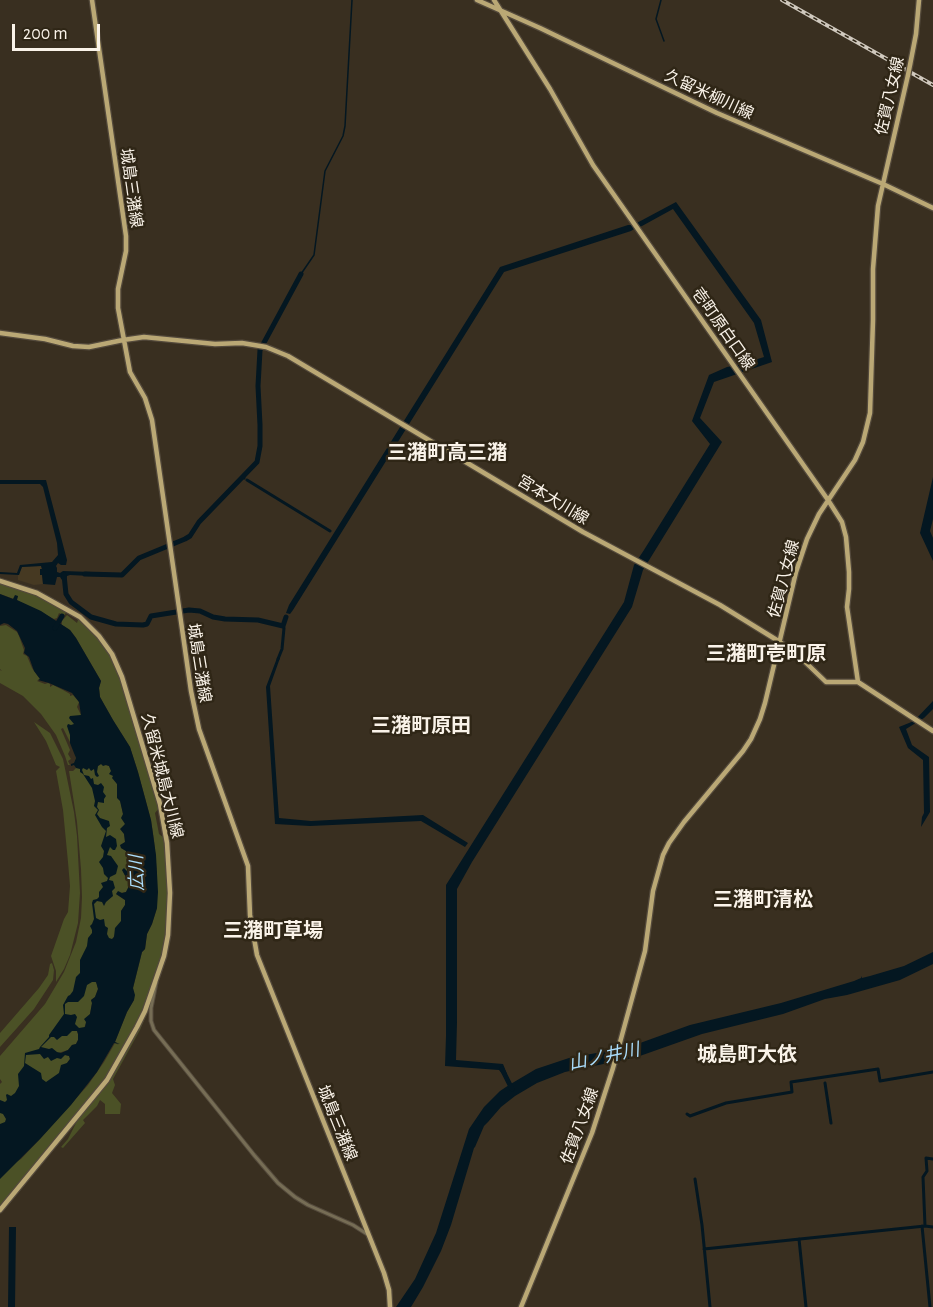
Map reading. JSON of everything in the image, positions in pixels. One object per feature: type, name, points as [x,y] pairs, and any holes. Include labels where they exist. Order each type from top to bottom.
[{"type":"main road","name":"城島三潴線","points":[[92,0],[126,236],[126,250],[117,298],[130,372],[146,398],[151,413],[191,694],[199,729],[248,866],[250,915],[257,955],[384,1273],[389,1290],[390,1307]]},
{"type":"main road","name":"久留米柳川線","points":[[477,0],[486,2],[717,113],[883,184],[933,208]]},
{"type":"main road","name":"壱町原白口線","points":[[494,0],[550,89],[593,165],[842,522],[845,530],[849,572],[847,607],[858,682]]},
{"type":"main road","name":"佐賀八女線","points":[[521,1307],[592,1133],[613,1068],[645,951],[653,891],[663,855],[684,822],[751,739],[760,719],[796,572],[807,539],[819,514],[855,460],[863,442],[870,413],[873,269],[878,206],[910,65],[919,0]]},
{"type":"main road","name":"宮本大川線","points":[[0,333],[45,339],[73,346],[89,347],[144,337],[204,343],[242,343],[276,351],[299,361],[583,532],[700,593],[780,642],[800,657],[826,682],[858,682]]},
{"type":"main road","name":"久留米城島大川線","points":[[0,580],[37,593],[80,617],[99,636],[112,654],[118,666],[160,804],[167,843],[170,893],[168,935],[164,956],[145,1011],[107,1080],[0,1210]]},
{"type":"main road","points":[[858,682],[933,731]]},
{"type":"street","points":[[159,974],[151,1008],[154,1030],[237,1134],[288,1192],[302,1202],[353,1225],[368,1235]]},
{"type":"shaded area","points":[[41,566],[43,584],[34,585],[18,580],[22,567]]},
{"type":"green space","points":[[0,582],[32,593],[67,611],[64,616],[59,613],[54,619],[16,600],[18,596],[14,599],[0,594]]},
{"type":"green space","points":[[67,615],[77,623],[78,620],[74,615],[80,619],[98,637],[110,655],[123,684],[159,808],[155,813],[159,834],[164,838],[168,888],[167,924],[163,954],[152,986],[120,1054],[102,1083],[0,1206],[0,1172],[21,1159],[40,1139],[88,1085],[115,1043],[119,1045],[115,1042],[134,1000],[133,988],[142,952],[145,949],[147,934],[157,908],[154,840],[138,772],[130,747],[100,697],[101,681],[76,638],[62,625]]},
{"type":"green space","points":[[6,625],[17,632],[24,650],[23,654],[27,656],[40,679],[37,681],[48,683],[50,687],[53,685],[70,696],[73,695],[79,702],[77,707],[81,715],[72,721],[78,755],[74,763],[76,758],[74,750],[63,728],[61,729],[70,750],[68,754],[71,759],[68,761],[70,765],[68,765],[56,735],[41,714],[23,696],[0,683],[0,670],[2,671],[0,669],[0,626]]},
{"type":"green space","points":[[34,722],[50,733],[63,759],[77,836],[80,893],[78,923],[70,955],[56,982],[56,971],[51,956],[68,912],[70,886],[63,810],[56,771],[60,767],[56,765],[46,741]]},
{"type":"green space","points":[[101,764],[109,766],[117,784],[125,824],[125,842],[121,848],[126,851],[128,864],[127,872],[122,870],[128,881],[128,888],[126,892],[116,894],[125,900],[121,911],[122,921],[112,940],[100,943],[104,962],[103,971],[84,985],[94,980],[98,989],[91,1000],[90,1014],[84,1028],[71,1029],[77,1031],[78,1034],[76,1044],[68,1050],[55,1054],[69,1056],[70,1059],[50,1085],[35,1075],[41,1085],[11,1114],[0,1133],[0,1084],[2,1082],[0,1056],[45,1004],[64,972],[76,942],[81,918],[81,869],[69,771],[73,771],[75,766]]},
{"type":"green space","points":[[52,963],[53,980],[34,1009],[0,1047],[0,1033],[39,988],[48,975]]},
{"type":"green space","points":[[152,995],[140,1030],[113,1079],[115,1085],[112,1093],[121,1104],[120,1114],[105,1114],[105,1104],[100,1100],[83,1120],[85,1123],[63,1148],[61,1147],[68,1139],[78,1119],[111,1077]]},
{"type":"water","points":[[676,202],[761,320],[772,362],[714,382],[700,418],[722,442],[643,570],[632,607],[457,889],[456,1060],[503,1064],[507,1074],[504,1076],[499,1070],[445,1066],[446,885],[624,602],[634,565],[710,444],[692,421],[709,375],[727,367],[764,357],[754,323],[673,209],[631,231],[504,272],[293,610],[290,614],[286,613],[500,267],[633,225]]},
{"type":"water","points":[[933,477],[933,519],[930,531],[933,538],[933,561],[920,533]]},
{"type":"water","points":[[0,480],[46,480],[67,560],[66,565],[58,563],[57,572],[91,572],[90,576],[70,575],[66,580],[57,577],[55,585],[43,584],[42,575],[40,575],[41,566],[22,567],[19,575],[0,574],[0,572],[17,573],[20,565],[52,562],[58,555],[43,487],[40,484],[0,484]]},
{"type":"water","name":"広川","points":[[0,594],[13,599],[15,595],[18,596],[17,600],[41,611],[70,630],[76,638],[101,681],[100,697],[130,747],[151,820],[158,892],[157,908],[147,934],[145,949],[142,952],[133,988],[134,1000],[115,1042],[120,1044],[114,1043],[97,1072],[71,1105],[0,1179],[0,1124],[6,1119],[0,1113],[0,1100],[5,1102],[6,1095],[11,1096],[19,1086],[18,1074],[24,1066],[25,1053],[39,1049],[64,1014],[63,1005],[73,991],[76,977],[80,973],[80,960],[92,933],[90,926],[94,919],[92,903],[99,897],[99,892],[103,887],[101,883],[107,881],[108,878],[99,862],[103,857],[104,851],[101,846],[106,831],[95,815],[98,810],[94,806],[92,788],[80,769],[74,765],[71,766],[76,758],[67,726],[74,724],[70,716],[81,715],[79,702],[72,693],[38,680],[40,679],[29,657],[24,653],[25,648],[17,631],[8,624],[0,625]],"holes":[[[101,764],[109,766],[111,771],[109,774],[113,776],[117,784],[117,798],[123,814],[121,818],[125,824],[120,829],[124,834],[125,842],[120,845],[126,851],[127,871],[124,868],[122,870],[128,881],[128,888],[126,892],[118,891],[116,894],[125,900],[125,905],[121,911],[121,921],[115,928],[112,939],[107,934],[108,928],[105,926],[104,919],[96,918],[94,904],[97,901],[102,902],[104,906],[113,896],[112,891],[115,888],[113,881],[109,880],[116,874],[118,866],[111,856],[107,855],[110,847],[115,850],[116,839],[110,835],[106,837],[107,828],[110,826],[109,821],[100,818],[97,814],[98,802],[104,803],[106,796],[103,792],[104,787],[101,783],[94,784],[93,778],[84,775],[82,770],[83,768],[87,770],[89,768],[91,771],[94,769],[97,777],[99,776],[98,766]],[[96,982],[98,989],[91,1000],[90,1014],[84,1019],[85,1027],[79,1028],[75,1024],[77,1017],[75,1014],[65,1014],[65,1004],[78,1002],[84,996],[87,985]],[[72,1031],[77,1031],[78,1040],[76,1044],[61,1053],[52,1048],[41,1047],[51,1037],[57,1040],[62,1036],[67,1036]],[[40,1054],[44,1059],[48,1057],[51,1061],[61,1059],[65,1055],[70,1059],[61,1065],[59,1073],[46,1082],[42,1079],[41,1073],[25,1063],[26,1055]]]},
{"type":"water","points":[[279,656],[270,686],[279,818],[311,821],[423,815],[468,843],[465,847],[421,821],[310,826],[275,824],[266,687]]},
{"type":"water","points":[[933,701],[933,709],[924,718],[906,729],[912,745],[929,757],[930,812],[921,827],[924,813],[923,760],[908,748],[899,727],[914,721]]},
{"type":"water","name":"山ノ井川","points":[[933,952],[933,964],[900,980],[825,999],[783,1014],[702,1034],[637,1057],[565,1072],[537,1083],[515,1096],[501,1107],[484,1126],[474,1148],[451,1225],[423,1287],[411,1307],[396,1307],[415,1279],[436,1233],[469,1129],[484,1107],[509,1085],[536,1069],[569,1058],[629,1047],[690,1025],[781,1003],[854,981],[861,976],[862,978],[904,966]]},
{"type":"water","points":[[9,1227],[16,1227],[15,1307],[8,1307]]},
{"type":"waterway","points":[[301,274],[314,255],[325,171],[343,136],[345,126],[352,0]]},
{"type":"waterway","points":[[661,0],[656,19],[664,41]]},
{"type":"waterway","points":[[85,574],[122,575],[139,558],[190,536],[199,522],[257,462],[260,446],[258,386],[260,350],[301,274]]},
{"type":"waterway","points":[[247,480],[330,531]]},
{"type":"waterway","points":[[64,575],[66,594],[71,602],[91,617],[116,624],[143,625],[147,624],[151,616],[189,610],[200,611],[213,617],[258,620],[283,626],[286,617]]},
{"type":"waterway","points":[[55,628],[62,616]]},
{"type":"waterway","points":[[278,659],[282,649],[283,626]]},
{"type":"waterway","points":[[502,1069],[512,1089]]},
{"type":"waterway","points":[[687,1114],[690,1116],[726,1103],[792,1092],[791,1082],[878,1069],[880,1081],[933,1072]]},
{"type":"waterway","points":[[825,1083],[831,1123]]},
{"type":"waterway","points":[[925,1226],[923,1177],[927,1171],[926,1158],[933,1159]]},
{"type":"waterway","points":[[695,1179],[710,1307]]},
{"type":"waterway","points":[[922,1226],[930,1307]]},
{"type":"waterway","points":[[704,1249],[933,1227]]},
{"type":"waterway","points":[[799,1239],[806,1307]]},
{"type":"railway","points":[[782,0],[933,85]]},
{"type":"district","name":"三潴町高三潴","points":[[447,453]]},
{"type":"district","name":"三潴町壱町原","points":[[766,654]]},
{"type":"district","name":"三潴町原田","points":[[421,726]]},
{"type":"district","name":"三潴町清松","points":[[763,900]]},
{"type":"district","name":"三潴町草場","points":[[273,931]]},
{"type":"district","name":"城島町大依","points":[[747,1055]]}]
